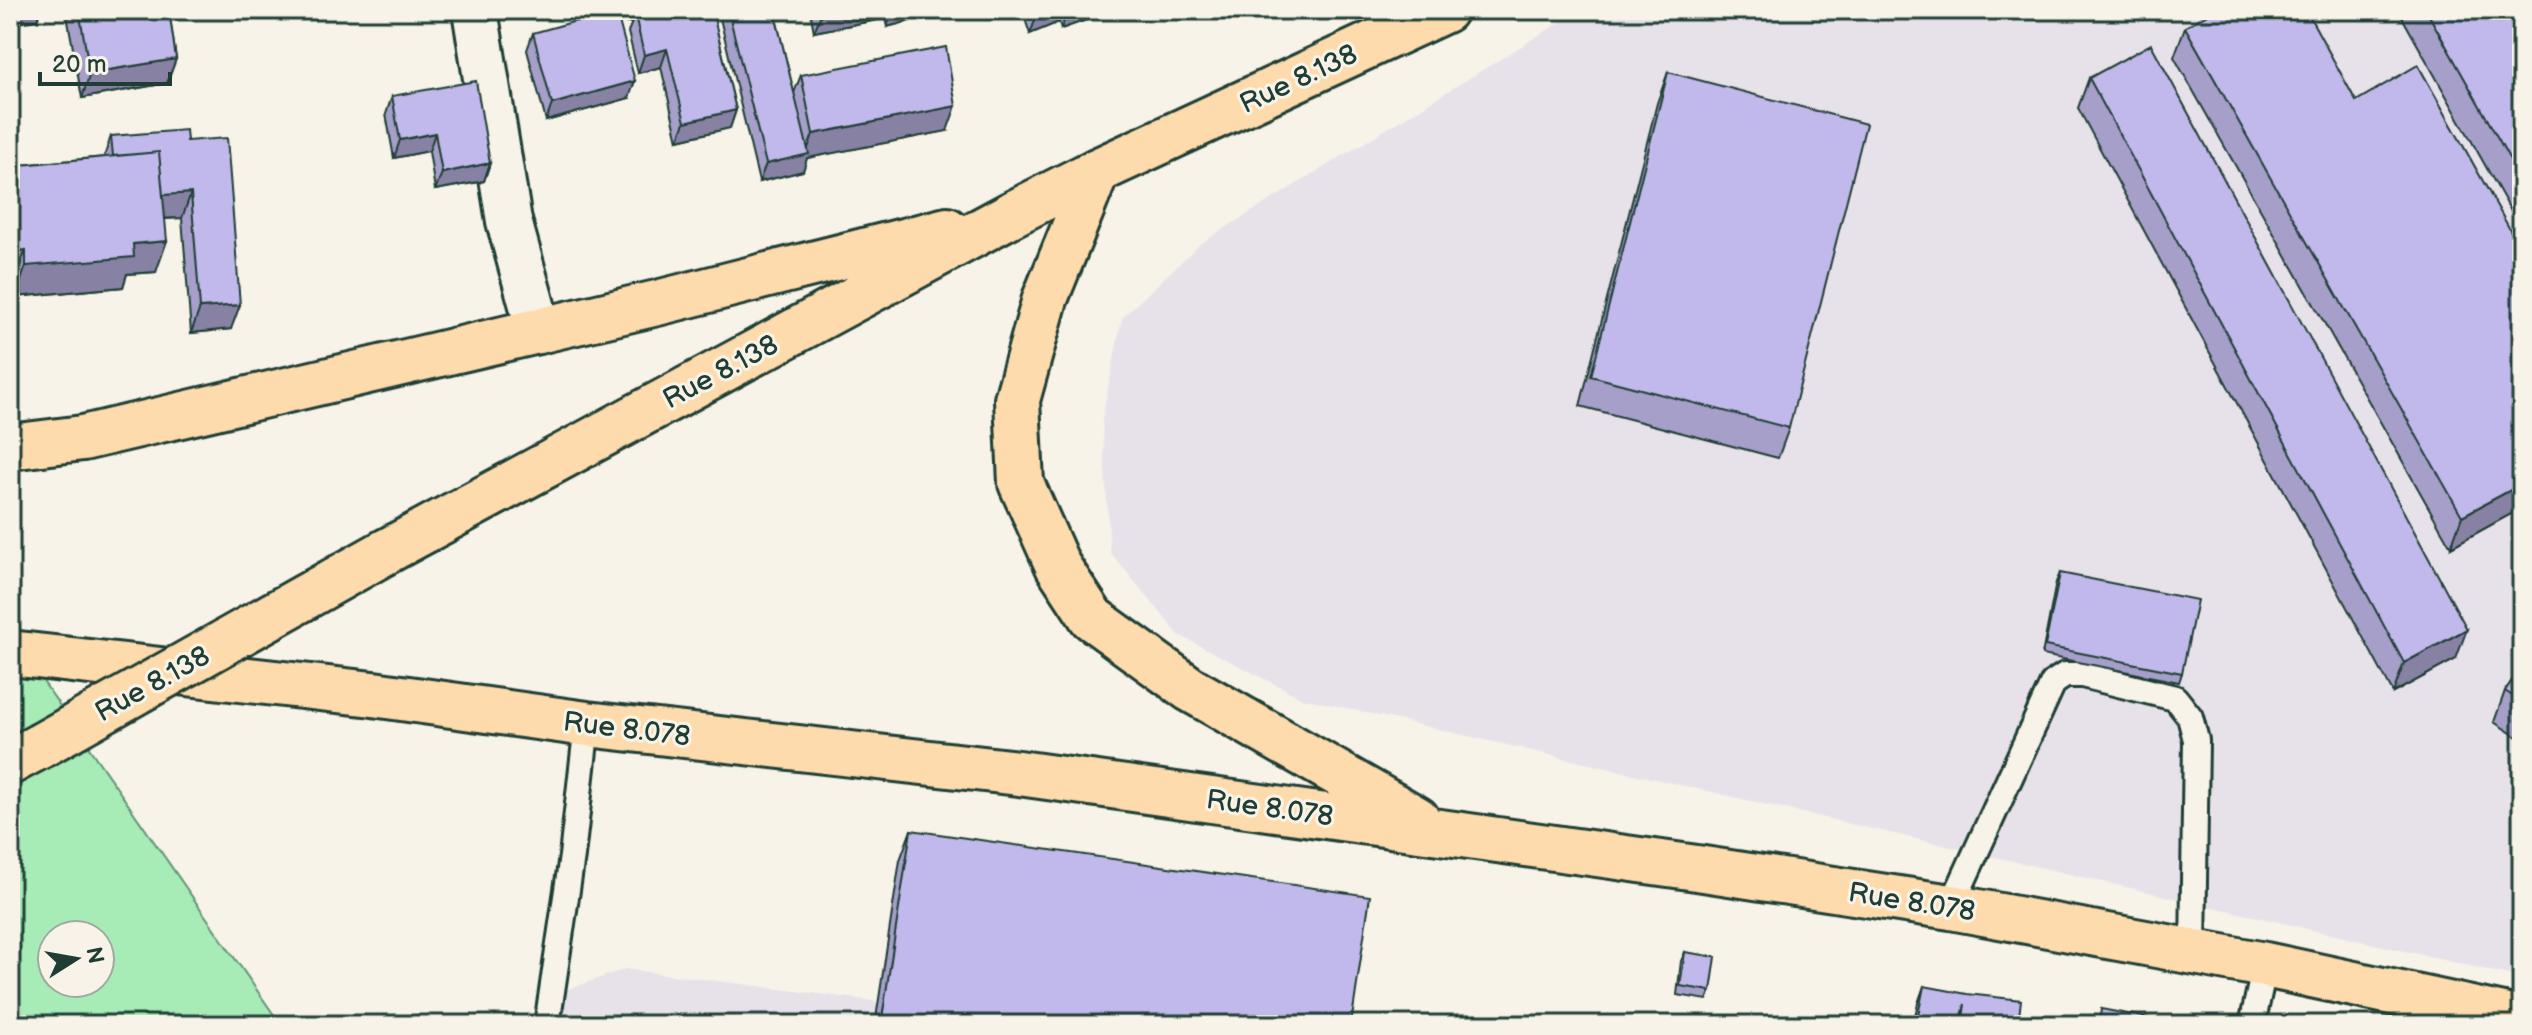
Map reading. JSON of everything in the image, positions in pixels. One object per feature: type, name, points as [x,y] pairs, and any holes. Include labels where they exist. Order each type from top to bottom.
[{"type":"main road","name":"Rue 8.138","points":[[25,754],[387,551],[1012,214],[1097,171],[1445,10]]},
{"type":"main road","points":[[1097,171],[1045,299],[1017,400],[1021,483],[1058,566],[1092,618],[1190,689],[1437,831]]},
{"type":"main road","points":[[10,447],[83,438],[539,331],[1012,214]]},
{"type":"main road","name":"Rue 8.078","points":[[10,653],[1019,773],[1437,831],[1951,907],[2265,965],[2522,1020]]},
{"type":"street","points":[[475,10],[509,221],[539,331]]},
{"type":"lane","points":[[1951,907],[2053,683],[2065,675],[2082,675],[2175,698],[2190,717],[2196,740],[2193,952]]},
{"type":"lane","points":[[547,1025],[572,856],[587,724]]},
{"type":"lane","points":[[2252,1025],[2265,965]]},
{"type":"shaded area","points":[[1580,10],[2522,10],[2522,978],[1302,698],[1179,635],[1110,552],[1102,419],[1122,318],[1201,243]]},
{"type":"shaded area","points":[[625,969],[1061,1025],[558,1025],[566,990]]},
{"type":"green space","points":[[10,653],[24,654],[281,1025],[10,1025]]},
{"type":"building","points":[[79,10],[169,10],[176,59],[90,73]]},
{"type":"building","points":[[616,10],[635,81],[552,104],[533,33]]},
{"type":"building","points":[[656,10],[712,10],[736,110],[685,122],[667,49],[644,55],[635,15]]},
{"type":"building","points":[[728,10],[774,10],[809,154],[766,164]]},
{"type":"building","points":[[820,10],[844,10],[821,14]]},
{"type":"building","points":[[888,10],[913,10],[913,12],[890,18]]},
{"type":"building","points":[[2214,10],[2306,10],[2356,101],[2418,65],[2522,251],[2522,484],[2462,516],[2185,27]]},
{"type":"building","points":[[2426,10],[2522,10],[2522,181]]},
{"type":"building","points":[[2151,44],[2467,629],[2404,663],[2089,78]]},
{"type":"building","points":[[946,47],[956,106],[813,134],[801,75]]},
{"type":"building","points":[[1668,72],[1866,124],[1789,428],[1591,376]]},
{"type":"building","points":[[476,81],[490,163],[442,173],[435,133],[400,140],[392,96]]},
{"type":"building","points":[[186,130],[187,141],[227,138],[240,305],[200,308],[191,193],[163,195],[159,152],[113,156],[111,136]]},
{"type":"building","points":[[159,152],[167,241],[133,244],[134,257],[26,266],[26,250],[10,252],[10,166]]},
{"type":"building","points":[[2060,573],[2197,600],[2182,673],[2045,646]]},
{"type":"building","points":[[2522,666],[2522,702],[2505,691]]},
{"type":"building","points":[[911,830],[1370,896],[1351,1025],[881,1025]]},
{"type":"building","points":[[1685,952],[1716,957],[1711,991],[1680,986]]},
{"type":"building","points":[[1924,986],[2021,1000],[2018,1025],[1962,1025],[1965,1004],[1960,1025],[1916,1025]]},
{"type":"building","points":[[2101,1009],[2186,1025],[2099,1025]]}]
